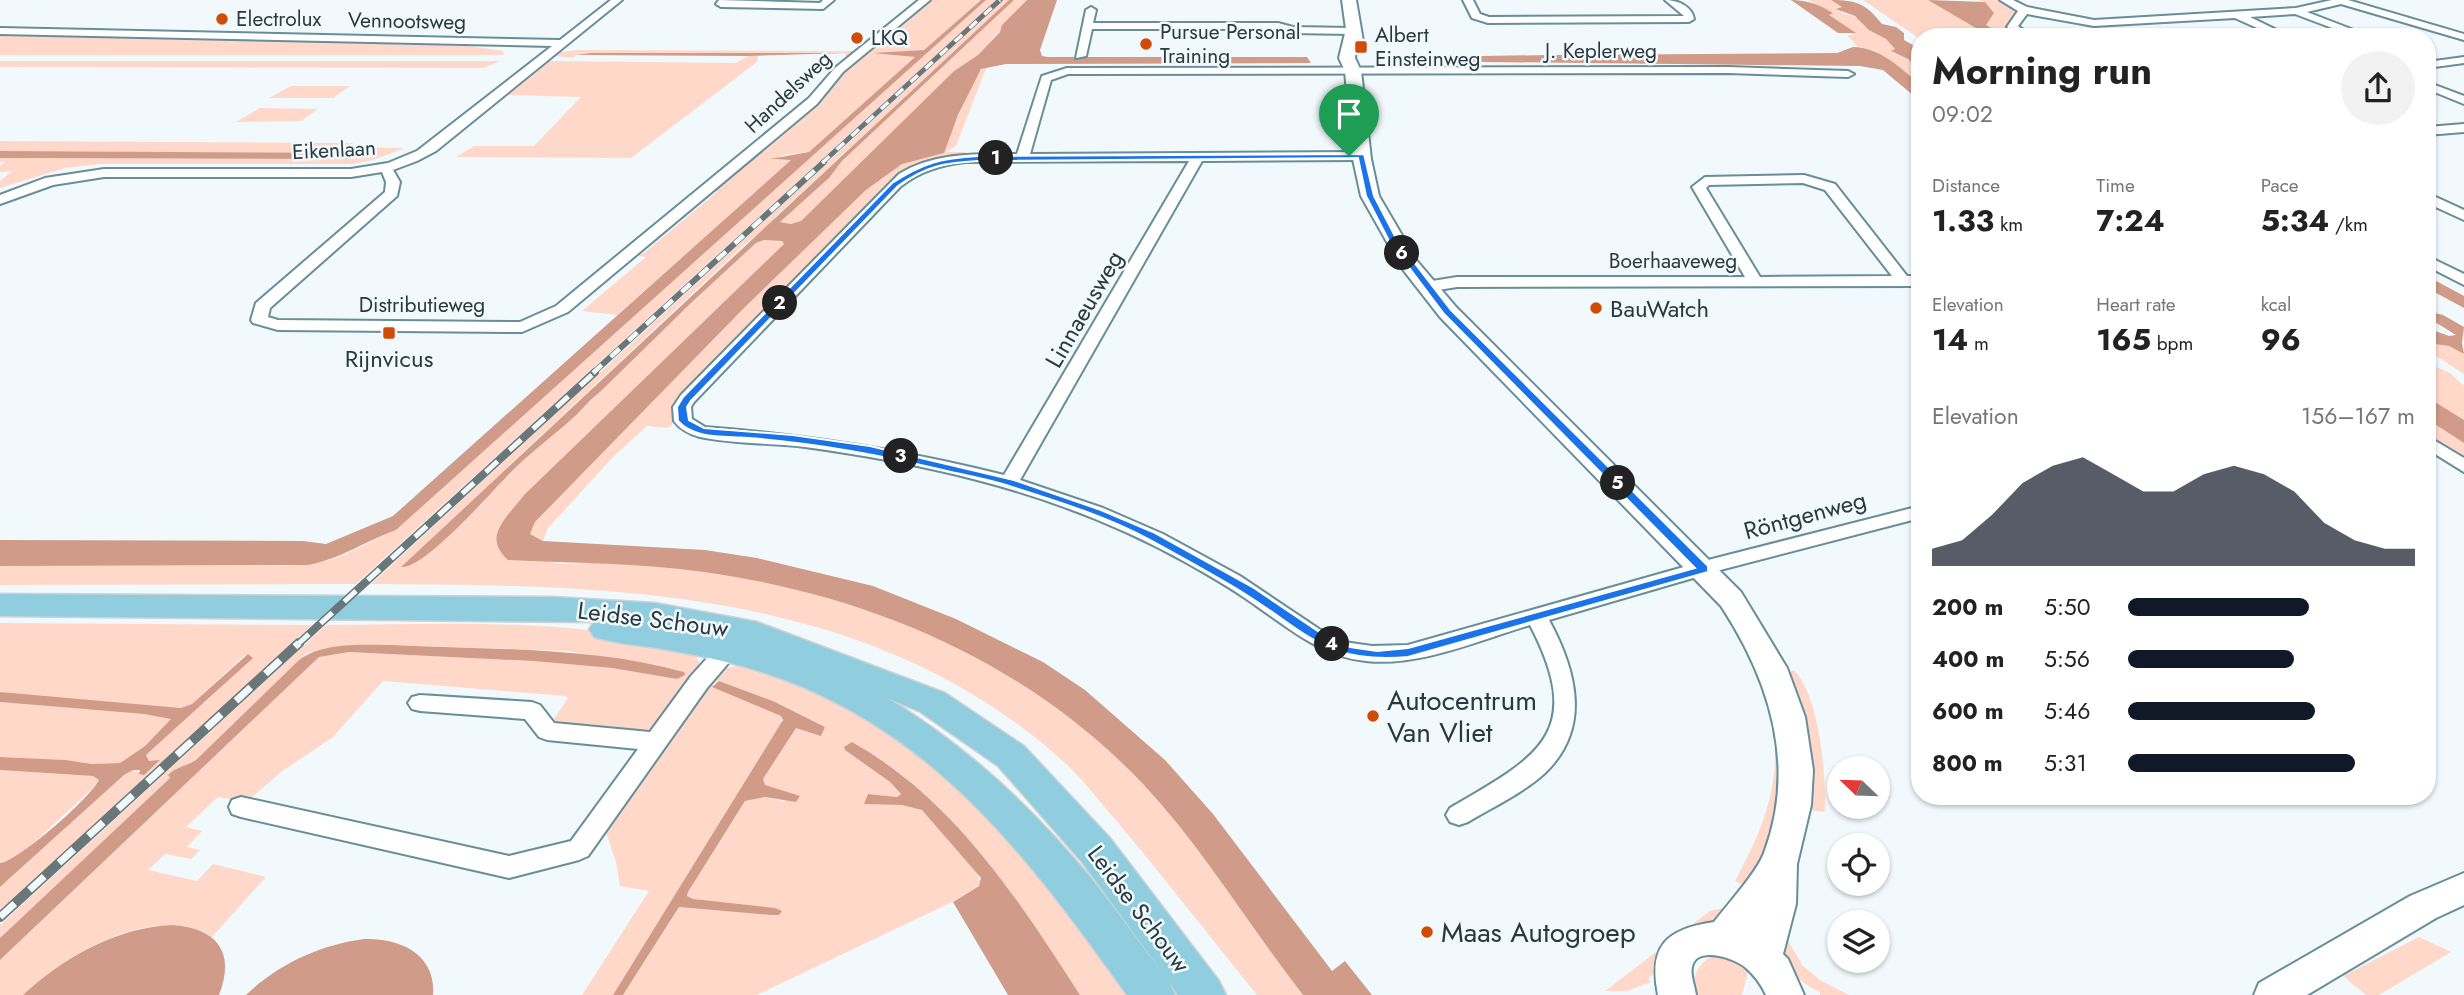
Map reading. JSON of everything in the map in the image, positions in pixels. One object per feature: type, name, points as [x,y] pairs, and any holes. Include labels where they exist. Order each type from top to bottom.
[{"type":"main road","name":"Leidse Schouw","points":[[0,605],[553,608],[655,614],[735,641],[832,685],[898,722],[969,775],[1055,865],[1153,995]]},
{"type":"main road","name":"Leidse Schouw","points":[[0,619],[541,623],[800,649],[932,702],[1011,756],[1096,850],[1204,995]]},
{"type":"street","name":"Eikenlaan","points":[[0,200],[50,181],[104,173],[351,173],[386,168],[421,156],[617,0]]},
{"type":"street","points":[[725,0],[721,4],[823,6],[829,0]]},
{"type":"street","name":"Handelsweg","points":[[742,159],[813,101],[839,69],[925,0]]},
{"type":"street","points":[[1349,0],[1352,31],[1348,58],[1353,71],[1361,156],[1370,196],[1393,241],[1426,287],[1457,321],[1731,599],[1753,630],[1774,670],[1792,728],[1796,773],[1794,799],[1779,861],[1783,983]]},
{"type":"street","points":[[1468,0],[1476,16],[1488,20],[1689,19],[1689,15],[1670,0]]},
{"type":"street","points":[[2006,0],[2024,10],[2090,23],[2296,11],[2340,1],[2433,28]]},
{"type":"street","points":[[1080,56],[1091,10]]},
{"type":"street","points":[[2014,28],[2024,10]]},
{"type":"street","points":[[2296,11],[2342,28]]},
{"type":"street","points":[[2235,14],[2266,28]]},
{"type":"street","points":[[2090,23],[2100,28]]},
{"type":"street","points":[[2436,29],[2464,37]]},
{"type":"street","points":[[1086,31],[1279,36],[1290,30],[1352,31]]},
{"type":"street","name":"Vennootsweg","points":[[0,31],[561,43]]},
{"type":"street","points":[[2436,64],[2464,60]]},
{"type":"street","points":[[2436,62],[2441,64]]},
{"type":"street","name":"J. Keplerweg","points":[[1022,158],[1046,78],[1059,72],[1729,70],[1849,74]]},
{"type":"street","points":[[2436,89],[2464,100]]},
{"type":"street","points":[[2436,130],[2464,128]]},
{"type":"street","points":[[1022,158],[1361,156]]},
{"type":"street","name":"Röntgenweg","points":[[1022,158],[952,160],[928,165],[903,177],[687,399],[681,414],[683,421],[691,428],[703,432],[793,438],[870,449],[1010,482],[1149,535],[1250,591],[1322,640],[1348,651],[1377,655],[1408,653],[1704,569],[1911,514]]},
{"type":"street","name":"Linnaeusweg","points":[[1010,482],[1197,158]]},
{"type":"street","name":"Distributieweg","points":[[386,168],[395,187],[392,193],[262,306],[259,320],[278,325],[522,327],[562,309],[742,159]]},
{"type":"street","points":[[1755,281],[1699,187],[1705,181],[1804,180],[1828,187],[1911,280]]},
{"type":"street","points":[[2436,202],[2464,216]]},
{"type":"street","points":[[2436,265],[2464,280]]},
{"type":"street","name":"Boerhaaveweg","points":[[1426,287],[1457,282],[1911,281]]},
{"type":"street","points":[[2436,447],[2464,466]]},
{"type":"street","points":[[1460,815],[1537,766],[1553,745],[1563,724],[1566,704],[1561,666],[1536,616]]},
{"type":"street","points":[[241,807],[509,867],[579,849],[699,682],[735,641]]},
{"type":"street","points":[[420,703],[532,711],[547,730],[655,742]]},
{"type":"street","points":[[1724,938],[1779,861]]},
{"type":"street","points":[[2273,995],[2423,908],[2464,888]]},
{"type":"street","points":[[1667,991],[1676,956],[1684,947],[1709,937],[1738,942],[1783,983]]},
{"type":"shaded area","points":[[931,0],[981,0],[924,50],[872,53],[915,57],[809,152],[784,155],[773,160],[792,160],[617,315],[582,311],[646,257],[636,255],[644,253],[717,192],[712,190],[818,102],[845,70]]},
{"type":"shaded area","points":[[981,0],[986,0],[396,530],[342,554],[308,565],[0,566],[0,540],[303,541],[326,544],[393,516],[791,160],[770,159],[809,152],[915,57],[872,53],[924,50]]},
{"type":"shaded area","points":[[986,0],[997,0],[356,584],[0,585],[0,566],[286,566],[310,563],[343,555],[396,530]]},
{"type":"shaded area","points":[[1003,0],[1009,0],[401,567],[426,556],[442,543],[519,464],[573,418],[756,243],[764,240],[782,241],[784,244],[548,472],[498,529],[547,561],[676,569],[747,578],[842,600],[937,637],[983,660],[1068,716],[1143,784],[1186,834],[1303,995],[1257,995],[1072,769],[990,705],[910,661],[825,630],[738,608],[647,595],[556,588],[371,584]]},
{"type":"shaded area","points":[[1009,0],[1014,0],[780,222],[791,224],[801,221],[954,71],[978,55],[1027,0],[1057,0],[1040,50],[1042,56],[1307,57],[1311,63],[1006,64],[981,69],[958,115],[944,153],[902,164],[866,190],[745,307],[535,522],[530,534],[543,541],[705,550],[757,558],[873,586],[956,619],[1043,662],[1085,690],[1165,760],[1213,814],[1332,971],[1345,961],[1372,995],[1303,995],[1186,834],[1143,784],[1097,741],[1048,702],[996,669],[942,640],[885,617],[826,598],[765,583],[704,572],[655,567],[508,560],[500,551],[497,535],[500,527],[524,495],[784,244],[782,241],[764,240],[756,243],[573,418],[519,464],[441,543],[412,565],[401,567]]},
{"type":"shaded area","points":[[1014,0],[1027,0],[978,55],[954,71],[801,221],[791,224],[780,222],[829,178],[842,161]]},
{"type":"shaded area","points":[[1791,0],[1808,2],[1833,13],[1829,15],[1856,33],[1838,33]]},
{"type":"shaded area","points":[[1808,0],[1831,0],[1842,7],[1841,13],[1856,17],[1871,26],[1895,49],[1892,52],[1911,62],[1911,77],[1874,50],[1858,47],[1847,35],[1853,35],[1828,14],[1827,10]]},
{"type":"shaded area","points":[[1831,0],[1860,4],[1882,24],[1896,27],[1904,33],[1904,40],[1911,44],[1911,62],[1891,51],[1895,49],[1886,39],[1869,30],[1855,16],[1836,9],[1842,7]]},
{"type":"shaded area","points":[[1863,0],[1928,0],[1976,28],[1911,28],[1911,33]]},
{"type":"shaded area","points":[[1928,0],[1985,2],[1994,13],[1986,25],[1991,28],[1976,28]]},
{"type":"shaded area","points":[[1978,0],[2001,0],[2020,10],[2007,25],[2011,28],[1990,28],[1985,25],[1994,13],[1985,2]]},
{"type":"shaded area","points":[[0,34],[469,46],[503,51],[504,55],[0,55]]},
{"type":"shaded area","points":[[1853,47],[1881,54],[1911,76],[1911,93],[1883,70],[1860,66],[1398,61],[1427,57],[1837,53]]},
{"type":"shaded area","points":[[855,51],[846,58],[845,53],[591,53],[577,54],[573,58],[556,56],[562,52]]},
{"type":"shaded area","points":[[846,53],[748,56],[575,55]]},
{"type":"shaded area","points":[[748,56],[758,56],[757,62],[631,158],[456,157],[474,146],[534,146],[581,97],[506,95],[547,61],[736,63]]},
{"type":"shaded area","points":[[0,61],[501,61],[483,68],[0,67]]},
{"type":"shaded area","points":[[987,66],[956,146],[946,152],[966,152],[963,156],[901,173],[685,393],[673,410],[672,425],[668,428],[647,426],[613,457],[548,528],[543,541],[530,534],[535,522],[745,307],[866,190],[902,164],[943,150],[977,74]]},
{"type":"shaded area","points":[[291,86],[350,86],[333,98],[269,98]]},
{"type":"shaded area","points":[[260,108],[318,109],[301,121],[236,122]]},
{"type":"shaded area","points":[[0,141],[353,143],[350,147],[405,148],[370,161],[351,164],[99,164],[65,168],[0,188],[0,181],[12,171],[0,172],[0,166],[5,162],[0,162],[0,158],[350,159],[363,157],[364,154],[0,151]]},
{"type":"shaded area","points":[[0,151],[365,154],[350,159],[0,158]]},
{"type":"shaded area","points":[[2436,281],[2464,296],[2464,308],[2436,293]]},
{"type":"shaded area","points":[[2436,313],[2464,327],[2464,354],[2449,346],[2436,344],[2436,331],[2449,336],[2456,335],[2436,323]]},
{"type":"shaded area","points":[[2436,344],[2449,346],[2464,354],[2464,374],[2436,356]]},
{"type":"shaded area","points":[[2436,367],[2450,373],[2464,386],[2464,420],[2436,403]]},
{"type":"shaded area","points":[[2436,403],[2464,420],[2464,443],[2436,425]]},
{"type":"shaded area","points":[[2436,425],[2464,443],[2464,460],[2436,442]]},
{"type":"shaded area","points":[[0,623],[312,625],[0,910],[0,887],[124,775],[133,770],[144,773],[159,761],[149,761],[146,755],[216,692],[251,655],[245,655],[192,704],[181,708],[11,694],[0,692]]},
{"type":"shaded area","points":[[471,624],[580,629],[626,636],[694,653],[700,664],[653,729],[564,729],[552,722],[568,698],[565,696],[383,681],[333,737],[281,772],[246,802],[218,797],[186,827],[202,831],[187,847],[200,850],[191,859],[165,854],[148,870],[197,881],[213,864],[266,877],[212,937],[195,929],[177,926],[159,926],[120,934],[64,962],[22,995],[0,995],[0,960],[318,657],[349,652],[533,661],[612,668],[677,679],[684,672],[658,665],[566,651],[392,645],[334,647],[307,653],[197,759],[168,774],[170,778],[0,938],[0,925],[326,625]]},
{"type":"shaded area","points":[[392,645],[575,653],[648,664],[684,672],[685,675],[677,679],[612,668],[533,661],[349,652],[319,657],[0,960],[0,938],[170,778],[168,775],[171,772],[197,759],[299,660],[331,647]]},
{"type":"shaded area","points":[[248,654],[253,658],[146,755],[149,761],[160,760],[144,775],[139,774],[140,770],[133,770],[124,775],[0,887],[0,863],[22,852],[54,827],[83,800],[99,780],[93,776],[0,770],[0,757],[92,764],[120,763],[145,746],[171,719],[144,714],[0,702],[0,692],[181,708],[192,704]]},
{"type":"shaded area","points":[[1760,664],[1781,732],[1782,780],[1771,836],[1747,887],[1735,881],[1766,812],[1774,776],[1773,728]]},
{"type":"shaded area","points":[[742,665],[829,695],[933,761],[1031,859],[1128,995],[1080,995],[1008,888],[953,822],[889,765],[852,742],[845,750],[890,782],[901,794],[897,797],[868,794],[865,803],[907,805],[926,813],[966,857],[981,884],[952,902],[757,995],[623,995],[679,907],[771,915],[779,915],[781,911],[687,896],[745,801],[765,797],[786,802],[765,785],[763,779],[796,727],[821,735],[825,727],[773,701],[719,681],[712,685],[782,716],[782,723],[613,995],[582,995],[649,891],[620,886],[616,862],[605,829],[703,684],[722,669]]},
{"type":"shaded area","points":[[1794,670],[1810,699],[1820,738],[1825,812],[1809,810],[1789,673]]},
{"type":"shaded area","points":[[719,681],[773,701],[825,727],[821,736],[796,728],[763,779],[765,785],[800,796],[796,802],[765,797],[745,801],[687,896],[782,911],[779,915],[771,915],[679,907],[623,995],[613,995],[783,720],[781,716],[712,687]]},
{"type":"shaded area","points":[[0,702],[172,718],[145,746],[120,763],[92,764],[0,757]]},
{"type":"shaded area","points":[[852,742],[922,792],[953,822],[1008,888],[1080,995],[1008,995],[953,902],[979,886],[981,878],[922,810],[902,805],[864,804],[868,794],[897,797],[901,794],[890,782],[845,750],[844,747]]},
{"type":"shaded area","points":[[0,770],[93,776],[99,782],[22,854],[0,863]]},
{"type":"shaded area","points":[[1727,907],[1713,923],[1656,970],[1648,979],[1651,982],[1627,991],[1605,991],[1710,911]]},
{"type":"shaded area","points":[[172,925],[200,931],[218,945],[225,966],[219,995],[23,995],[56,968],[91,947],[130,932]]},
{"type":"shaded area","points":[[1784,934],[1803,966],[1820,980],[1849,995],[1820,995],[1820,992],[1796,976],[1784,954]]},
{"type":"shaded area","points":[[2419,937],[2451,952],[2379,995],[2366,995],[2343,976]]},
{"type":"shaded area","points":[[364,939],[390,941],[413,951],[428,968],[433,995],[246,995],[272,974],[300,958],[332,946]]},
{"type":"shaded area","points":[[1710,957],[1723,957],[1745,965],[1748,972],[1742,995],[1697,995],[1696,973]]},
{"type":"railway","points":[[822,163],[1000,0]]},
{"type":"railway","points":[[593,373],[824,162]]},
{"type":"railway","points":[[297,645],[595,372]]},
{"type":"railway","points":[[0,917],[299,643]]},
{"type":"place","name":"Electrolux","points":[[222,19]]},
{"type":"place","name":"LKQ","points":[[857,38]]},
{"type":"place","name":"Pursue Personal Training","points":[[1146,44]]},
{"type":"place","name":"Albert Einsteinweg","points":[[1361,47]]},
{"type":"place","name":"BauWatch","points":[[1596,308]]},
{"type":"place","name":"Rijnvicus","points":[[389,333]]},
{"type":"place","name":"Autocentrum Van Vliet","points":[[1373,716]]},
{"type":"place","name":"Maas Autogroep","points":[[1427,932]]},
{"type":"route","points":[[1349,156],[1361,156],[1370,196],[1379,215],[1393,241],[1426,287],[1704,569],[1408,653],[1377,655],[1348,651],[1322,640],[1250,591],[1149,535],[1010,482],[870,449],[793,438],[703,432],[691,428],[683,421],[682,407],[687,399],[895,184],[920,168],[934,163],[978,158],[1349,156]]}]
